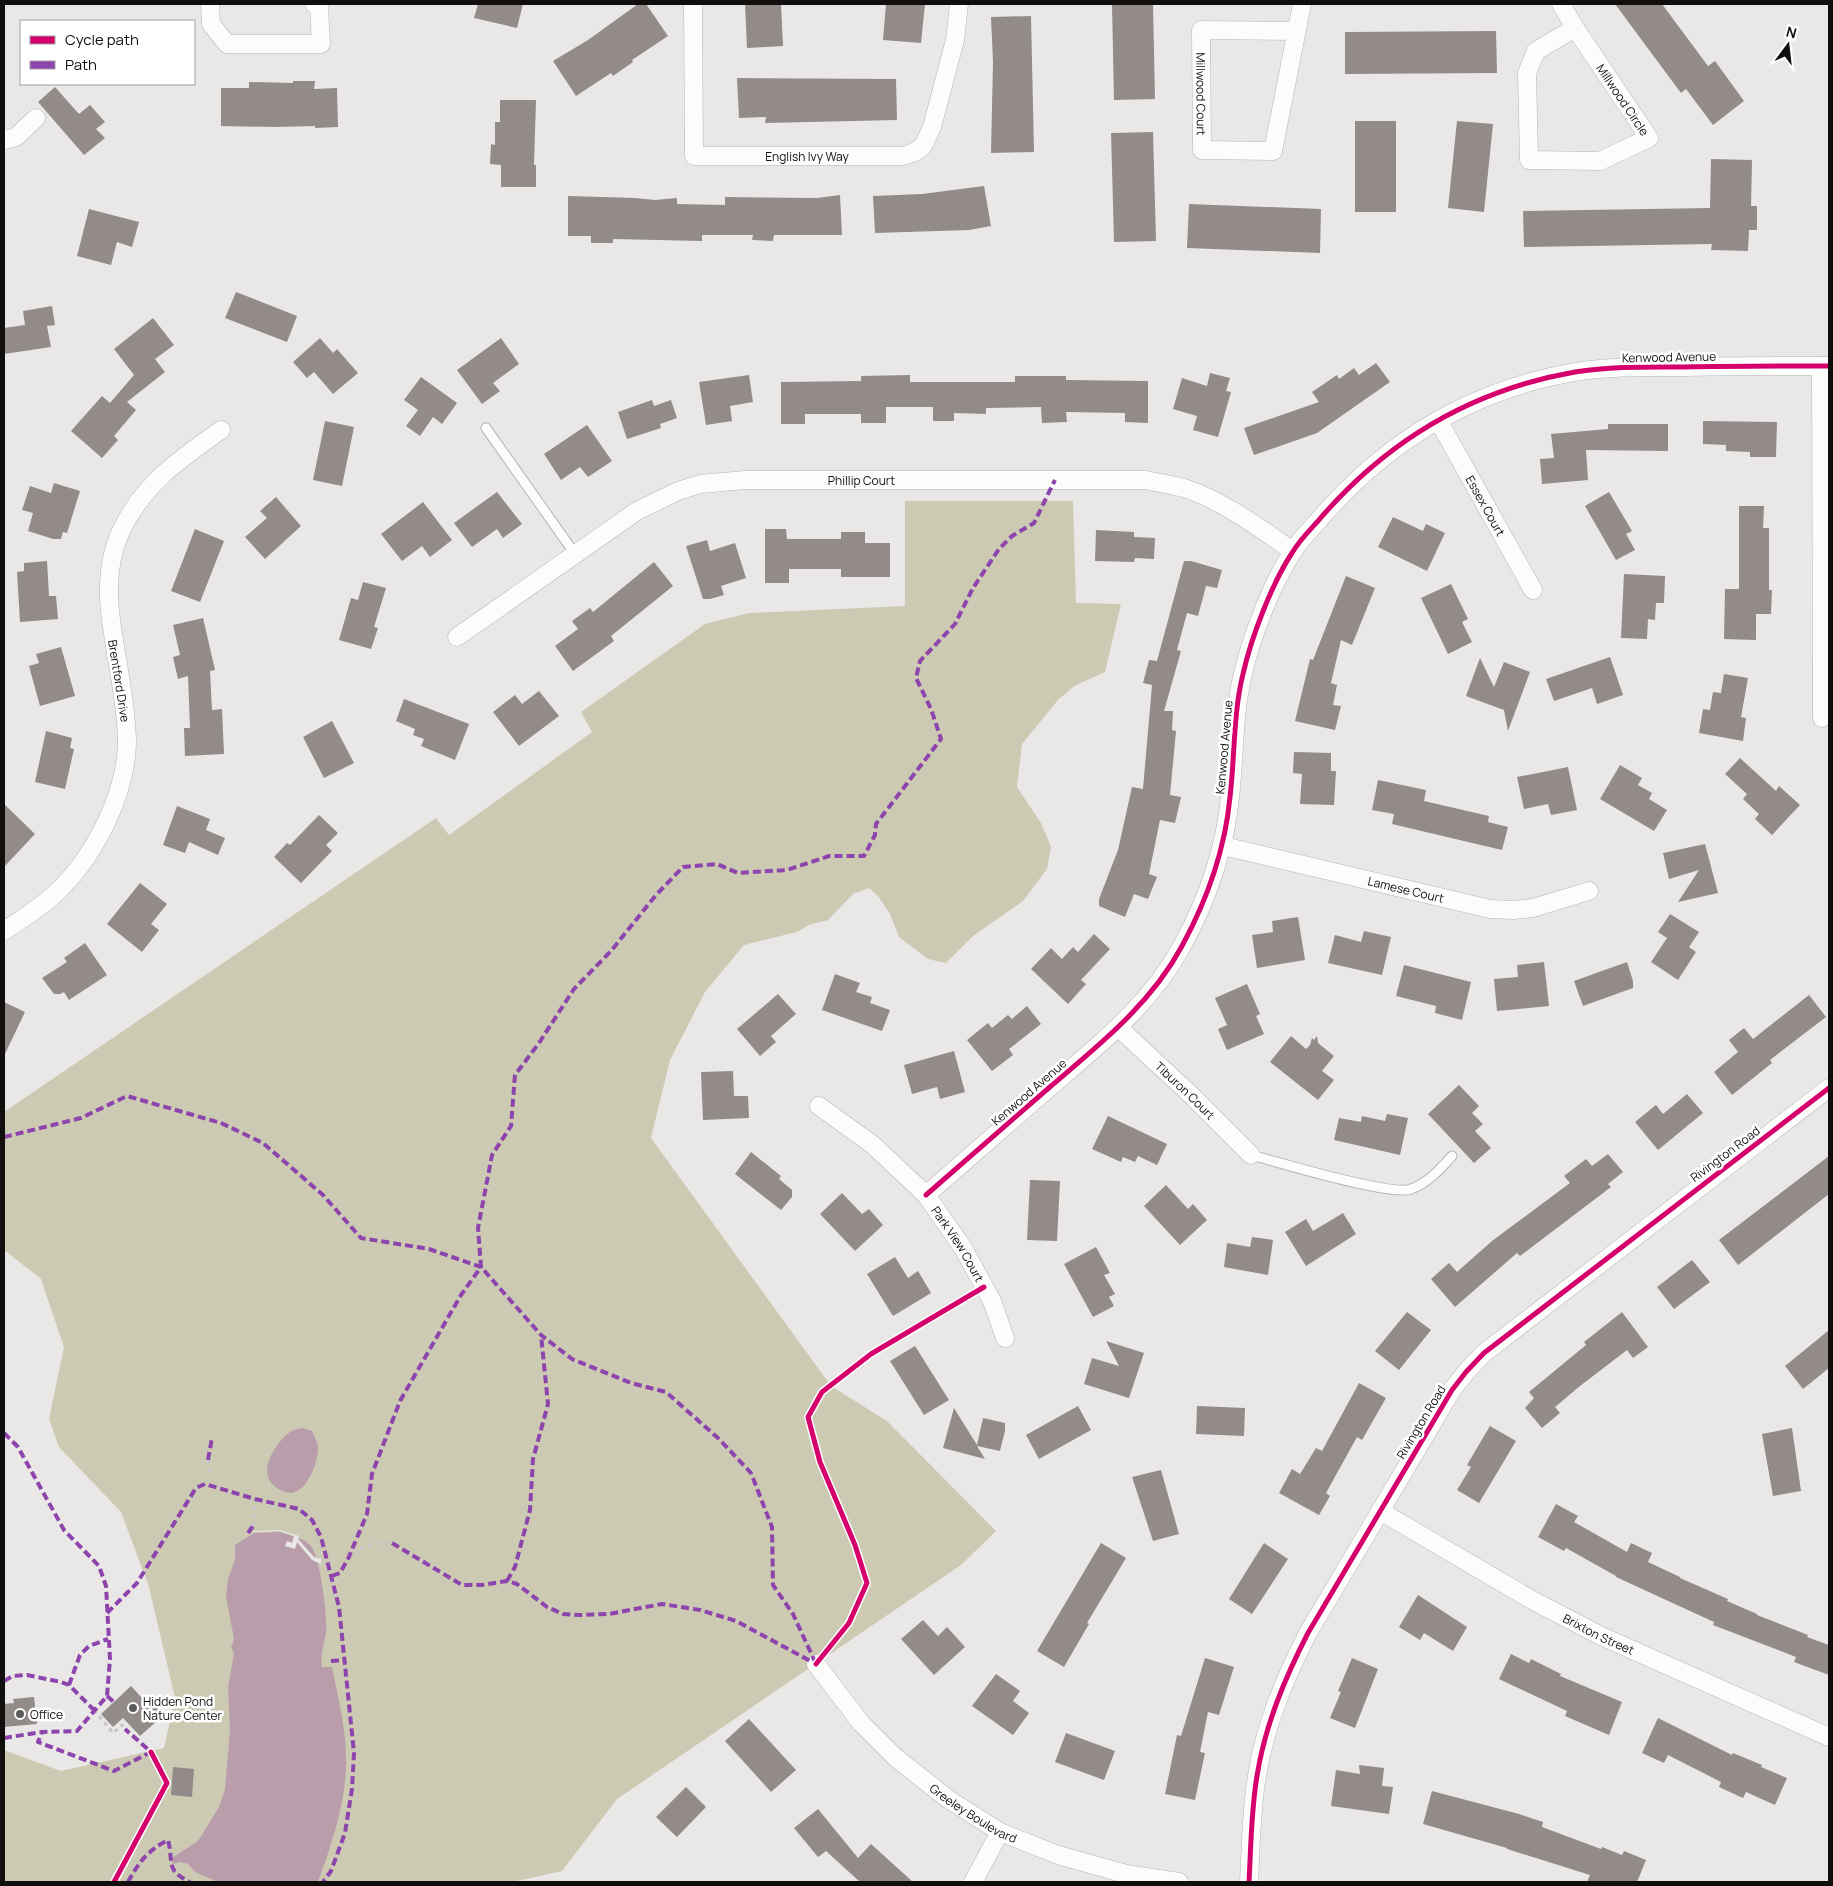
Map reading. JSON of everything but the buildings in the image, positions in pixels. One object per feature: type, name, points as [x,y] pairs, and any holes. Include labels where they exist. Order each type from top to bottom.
[{"type":"street","points":[[210,4],[211,24],[227,44],[322,44],[319,7],[314,4]]},
{"type":"street","name":"English Ivy Way","points":[[693,4],[694,156],[903,156],[915,152],[923,146],[932,127],[955,40],[959,4]]},
{"type":"street","name":"Millwood Court","points":[[1297,31],[1201,30],[1202,150],[1273,151],[1297,31],[1302,4]]},
{"type":"street","name":"Millwood Circle","points":[[1561,4],[1649,138],[1600,161],[1529,160],[1527,73],[1536,51],[1575,28]]},
{"type":"street","points":[[4,140],[16,137],[36,118]]},
{"type":"street","points":[[1822,718],[1825,366]]},
{"type":"street","name":"Kenwood Avenue","points":[[926,1195],[1119,1028],[1149,994],[1180,950],[1204,901],[1223,846],[1230,798],[1235,716],[1243,672],[1256,629],[1280,574],[1293,551],[1338,497],[1362,474],[1403,441],[1438,420],[1494,393],[1532,381],[1577,372],[1624,367],[1825,366]]},
{"type":"street","name":"Essex Court","points":[[1438,420],[1533,590]]},
{"type":"street","name":"Brentford Drive","points":[[4,931],[61,889],[80,866],[105,825],[121,782],[125,763],[126,720],[108,601],[112,560],[121,531],[139,499],[151,485],[173,464],[221,430]]},
{"type":"street","name":"Phillip Court","points":[[457,637],[637,511],[678,491],[700,484],[745,480],[1146,480],[1184,488],[1212,500],[1237,513],[1293,551]]},
{"type":"street","name":"Lamese Court","points":[[1223,846],[1490,909],[1513,910],[1533,908],[1589,891]]},
{"type":"street","name":"Tiburon Court","points":[[1119,1028],[1190,1094],[1251,1155]]},
{"type":"street","name":"Rivington Road","points":[[1249,1882],[1256,1776],[1263,1743],[1289,1671],[1308,1633],[1452,1390],[1484,1353],[1829,1088]]},
{"type":"street","name":"Park View Court","points":[[818,1106],[873,1145],[926,1195],[963,1248],[992,1301],[1005,1338]]},
{"type":"street","name":"Brixton Street","points":[[1380,1511],[1532,1600],[1601,1636],[1829,1737]]},
{"type":"street","name":"Greeley Boulevard","points":[[816,1664],[861,1723],[895,1757],[948,1799],[1000,1832],[1058,1855],[1117,1872],[1179,1882]]},
{"type":"street","points":[[973,1882],[1000,1832]]},
{"type":"lane","points":[[486,428],[574,554]]},
{"type":"lane","points":[[1251,1155],[1386,1189],[1410,1190],[1434,1176],[1452,1156]]},
{"type":"path","points":[[208,1460],[211,1476]]},
{"type":"path","points":[[253,1526],[255,1499]]},
{"type":"path","points":[[348,1559],[358,1549],[377,1542],[392,1544]]},
{"type":"path","points":[[94,1710],[113,1732],[122,1725],[125,1729]]},
{"type":"shaded area","points":[[905,501],[1073,501],[1076,603],[1121,604],[1105,672],[1074,686],[1058,700],[1022,744],[1017,787],[1041,823],[1051,847],[1047,869],[1023,901],[973,936],[946,963],[928,959],[899,937],[890,914],[878,896],[869,888],[853,894],[828,920],[809,925],[797,932],[744,945],[705,992],[670,1060],[651,1138],[831,1386],[887,1421],[996,1531],[961,1565],[617,1799],[562,1871],[512,1882],[4,1882],[4,1750],[61,1771],[164,1748],[175,1698],[149,1587],[121,1512],[59,1447],[49,1419],[64,1347],[41,1279],[4,1250],[4,1112],[436,818],[449,835],[592,732],[581,712],[705,624],[749,613],[905,606]]},
{"type":"shaded area","points":[[303,1428],[312,1431],[318,1446],[317,1458],[305,1485],[295,1492],[285,1492],[274,1486],[270,1481],[267,1470],[268,1464],[284,1437],[294,1430]]},
{"type":"shaded area","points":[[279,1532],[308,1543],[314,1552],[317,1562],[325,1601],[326,1632],[322,1667],[332,1667],[345,1735],[346,1774],[344,1790],[333,1837],[318,1882],[218,1882],[195,1872],[188,1864],[180,1862],[173,1864],[172,1858],[198,1841],[219,1807],[225,1789],[230,1730],[228,1688],[234,1653],[231,1648],[234,1639],[226,1596],[228,1579],[235,1560],[235,1545],[254,1533]]},
{"type":"pier","points":[[280,1530],[299,1536],[298,1539],[314,1557],[321,1559],[321,1564],[312,1560],[297,1542],[295,1549],[285,1546],[287,1541],[292,1543],[294,1536],[280,1531],[253,1532]]},
{"type":"marked path","points":[[332,1576],[340,1573],[348,1559],[367,1514],[372,1474],[400,1401],[461,1295],[481,1267],[478,1228],[492,1155],[511,1126],[515,1075],[539,1043],[574,989],[611,951],[656,895],[683,867],[717,864],[738,873],[787,870],[829,856],[864,856],[875,835],[876,824],[941,739],[931,709],[916,678],[920,661],[955,624],[973,588],[999,549],[1012,536],[1034,523],[1055,480]]},
{"type":"marked path","points":[[4,1137],[81,1118],[127,1096],[221,1123],[263,1143],[323,1195],[361,1238],[429,1249],[481,1267],[541,1335],[572,1359],[631,1383],[666,1392],[719,1439],[751,1473],[772,1527],[773,1585],[793,1614],[816,1664]]},
{"type":"marked path","points":[[507,1581],[515,1567],[530,1510],[533,1459],[548,1404],[541,1335]]},
{"type":"marked path","points":[[4,1433],[18,1447],[64,1530],[99,1566],[106,1586],[110,1659],[107,1696],[77,1731],[42,1732],[38,1742],[114,1771],[151,1752],[125,1729]]},
{"type":"marked path","points":[[208,1460],[212,1438]]},
{"type":"marked path","points":[[107,1613],[137,1583],[196,1488],[205,1484],[255,1499],[299,1509],[312,1520],[321,1537],[339,1607],[354,1753],[352,1789],[345,1833],[331,1871],[323,1882]]},
{"type":"marked path","points":[[248,1533],[253,1526]]},
{"type":"marked path","points":[[392,1543],[462,1585],[482,1585],[507,1581],[517,1584],[547,1607],[563,1614],[609,1614],[662,1604],[700,1610],[736,1621],[816,1664]]},
{"type":"marked path","points":[[69,1685],[80,1655],[89,1646],[108,1639]]},
{"type":"marked path","points":[[331,1661],[344,1660]]},
{"type":"marked path","points":[[4,1681],[13,1676],[27,1675],[61,1682],[69,1685],[94,1710]]},
{"type":"marked path","points":[[107,1696],[114,1702]]},
{"type":"marked path","points":[[4,1738],[42,1732]]},
{"type":"marked path","points":[[128,1882],[144,1858],[154,1848],[168,1840],[174,1870],[182,1878],[190,1882]]},
{"type":"cycle path","points":[[926,1195],[1123,1022],[1155,987],[1182,946],[1207,893],[1224,836],[1232,782],[1240,689],[1251,644],[1263,611],[1284,565],[1298,544],[1344,492],[1372,466],[1402,443],[1433,423],[1466,406],[1537,380],[1575,372],[1616,368],[1829,366]]},
{"type":"cycle path","points":[[1249,1882],[1252,1816],[1257,1776],[1265,1738],[1291,1667],[1308,1633],[1452,1390],[1484,1353],[1829,1088]]},
{"type":"cycle path","points":[[816,1664],[849,1623],[867,1583],[855,1545],[820,1462],[808,1417],[822,1392],[871,1354],[984,1287]]},
{"type":"cycle path","points":[[114,1882],[167,1783],[151,1752]]},
{"type":"place","name":"Hidden Pond Nature Center","points":[[133,1708]]},
{"type":"place","name":"Office","points":[[20,1714]]}]
